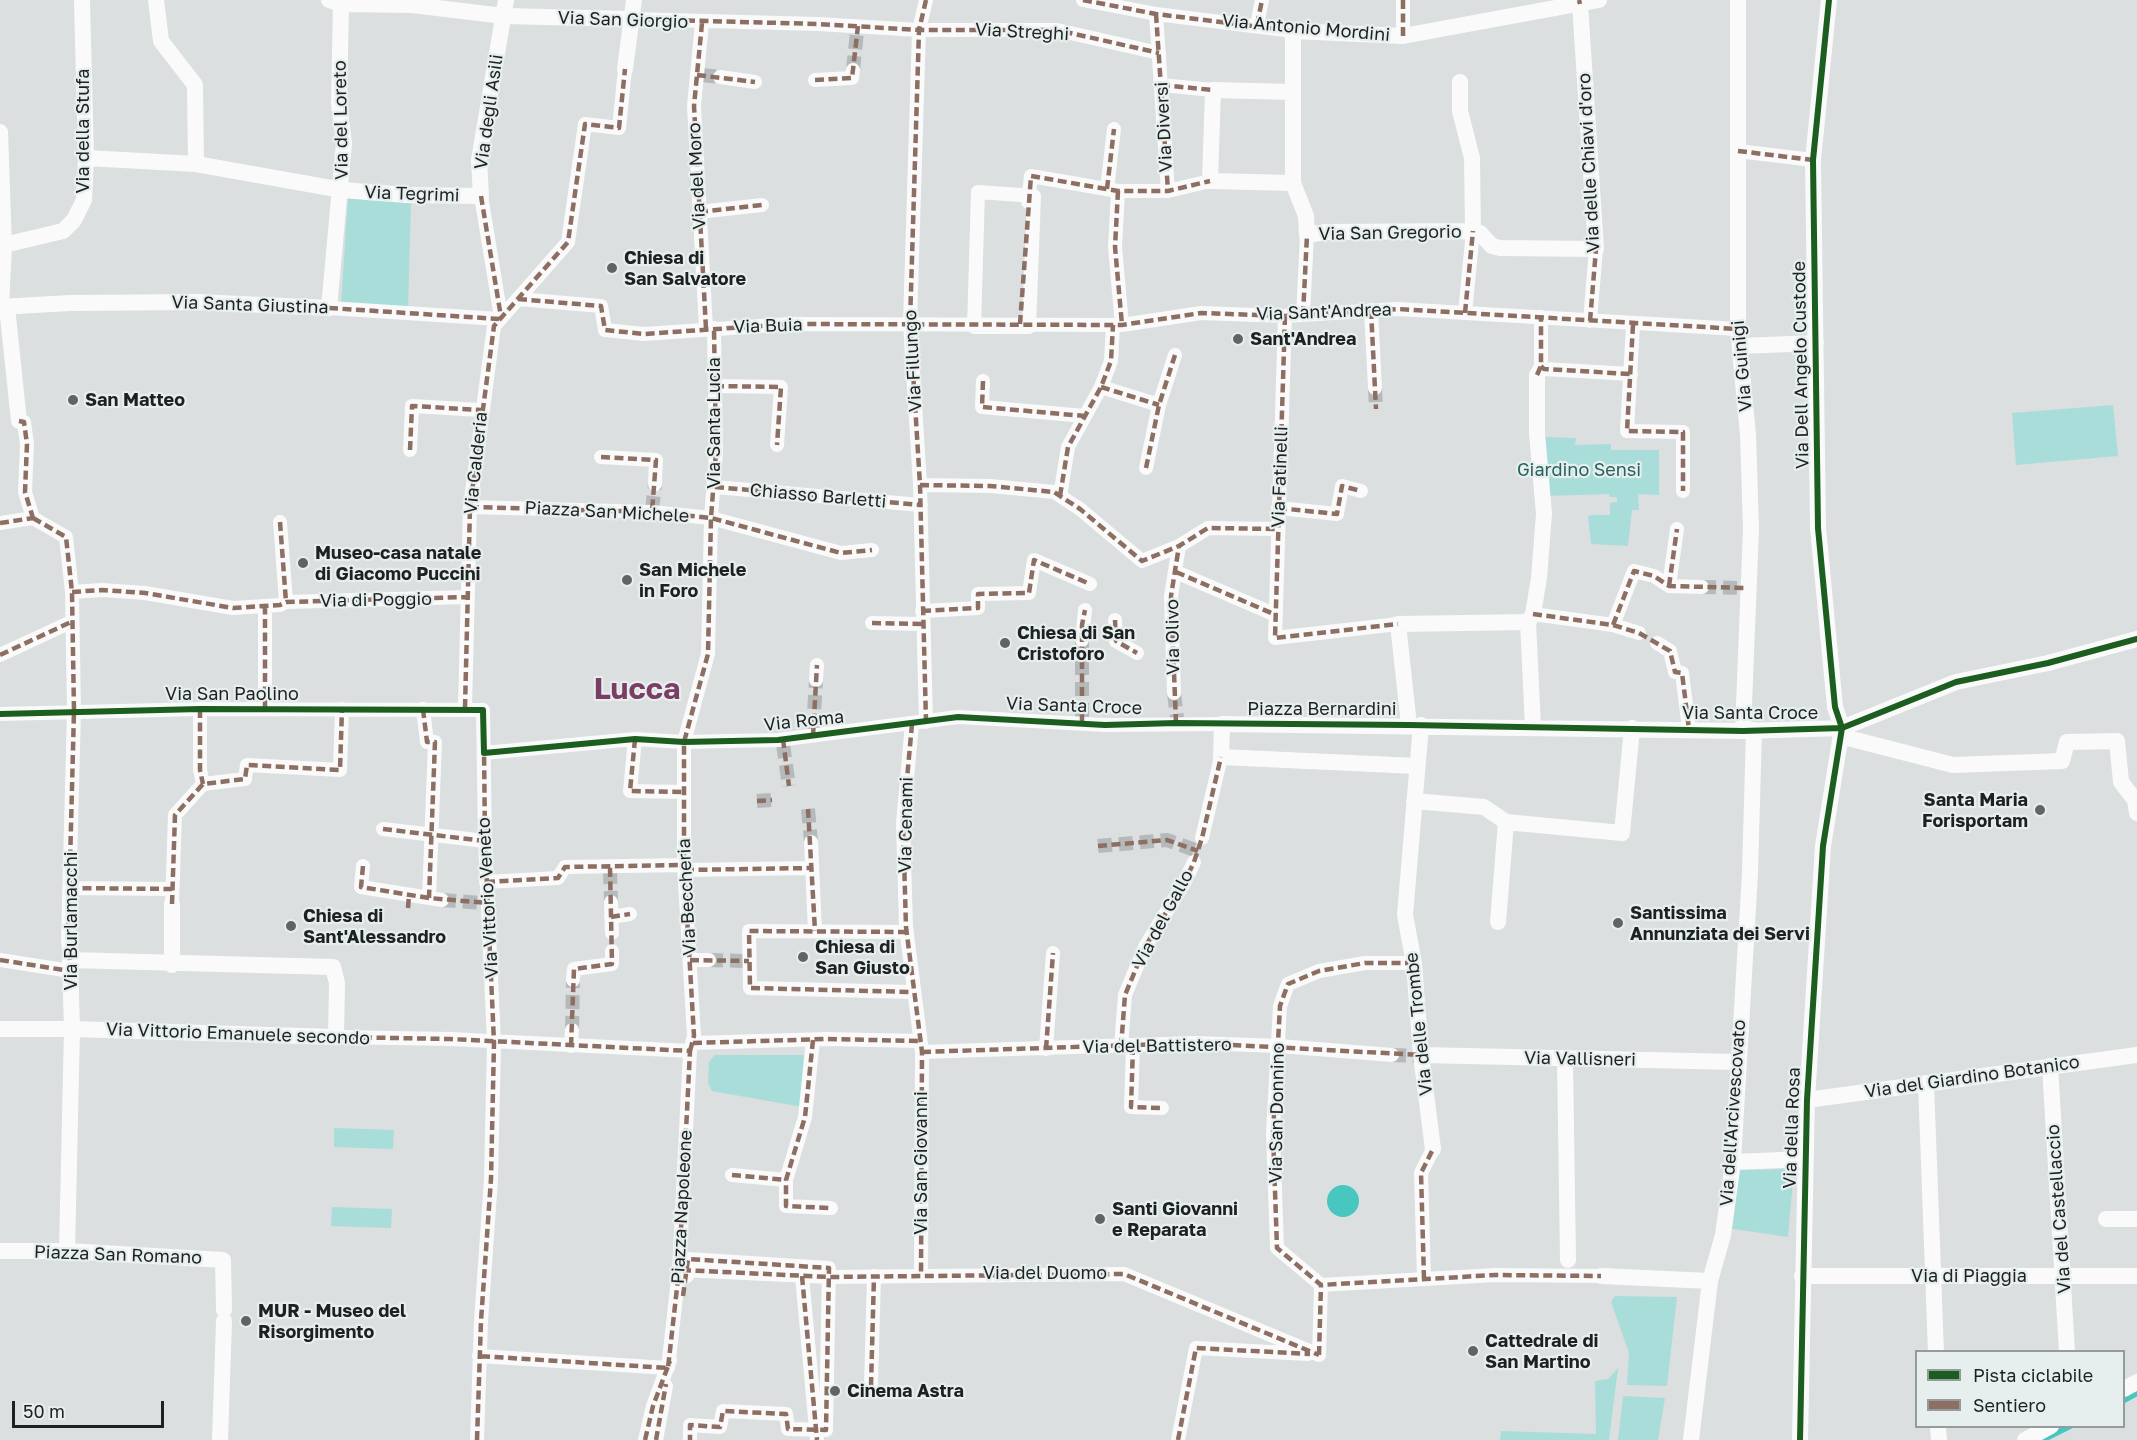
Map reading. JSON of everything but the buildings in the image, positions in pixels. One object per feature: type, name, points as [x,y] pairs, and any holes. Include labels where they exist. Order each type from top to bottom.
[{"type":"street","name":"Via della Stufa","points":[[4,245],[63,231],[74,220],[84,200],[86,158],[82,0]]},
{"type":"street","points":[[156,0],[161,41],[195,86],[196,165]]},
{"type":"street","points":[[498,321],[568,242],[585,124],[619,128],[634,0]]},
{"type":"street","name":"Via Fillungo","points":[[919,723],[922,617],[921,505],[910,323],[919,30],[926,0]]},
{"type":"street","name":"Via Antonio Mordini","points":[[1083,0],[1156,14],[1293,31],[1403,36],[1599,0]]},
{"type":"street","points":[[1257,25],[1262,0]]},
{"type":"street","points":[[1403,0],[1403,36]]},
{"type":"street","name":"Via Guinigi","points":[[1738,0],[1738,329],[1748,435],[1751,528],[1745,588],[1748,730]]},
{"type":"street","name":"Via Dell Angelo Custode","points":[[1829,0],[1813,160],[1818,528],[1835,707],[1841,732]]},
{"type":"street","name":"Via San Giorgio","points":[[335,2],[412,2],[632,19],[919,30]]},
{"type":"street","name":"Via del Loreto","points":[[329,308],[342,190],[344,143],[339,104],[335,2]]},
{"type":"street","name":"Via delle Chiavi d'oro","points":[[1579,2],[1596,249],[1590,321]]},
{"type":"street","name":"Via degli Asili","points":[[498,321],[479,160],[505,8]]},
{"type":"street","name":"Via Diversi","points":[[1028,195],[1031,176],[1112,190],[1168,191],[1156,14]]},
{"type":"street","name":"Via del Moro","points":[[702,22],[699,75],[694,106],[699,212],[710,329]]},
{"type":"street","name":"Via Streghi","points":[[919,30],[1058,30],[1159,52]]},
{"type":"street","points":[[1293,31],[1293,183],[1305,216],[1307,235],[1303,315]]},
{"type":"street","points":[[815,80],[852,78],[853,70]]},
{"type":"street","points":[[720,77],[755,82]]},
{"type":"street","points":[[1460,82],[1460,111],[1472,158],[1473,231]]},
{"type":"street","points":[[1161,85],[1213,90],[1292,92]]},
{"type":"street","points":[[1210,181],[1213,90]]},
{"type":"street","points":[[1060,496],[1068,447],[1101,387],[1111,361],[1118,325],[1112,190],[1113,129]]},
{"type":"street","points":[[0,132],[4,245],[3,307],[20,421],[24,422],[27,444],[24,492],[33,518],[0,523]]},
{"type":"street","points":[[1738,151],[1813,160]]},
{"type":"street","name":"Via Tegrimi","points":[[86,158],[196,165],[342,190],[406,195],[482,196]]},
{"type":"street","points":[[1168,191],[1210,181],[1293,183]]},
{"type":"street","points":[[910,323],[973,324],[978,192],[1034,196],[1024,323]]},
{"type":"street","points":[[699,212],[762,205]]},
{"type":"street","name":"Via San Gregorio","points":[[1465,313],[1473,231]]},
{"type":"street","name":"Via San Gregorio","points":[[1307,235],[1326,232],[1473,231],[1480,233],[1492,246],[1500,248],[1596,249]]},
{"type":"street","name":"Via Buia","points":[[518,299],[601,306],[605,330],[626,333],[910,323]]},
{"type":"street","name":"Via Santa Giustina","points":[[3,307],[197,302],[329,308],[498,321]]},
{"type":"street","points":[[1371,310],[1375,388]]},
{"type":"street","name":"Via Sant'Andrea","points":[[1024,323],[1118,325],[1201,313],[1285,316],[1371,310],[1465,313],[1633,325],[1738,329]]},
{"type":"street","name":"Via Fatinelli","points":[[1285,316],[1275,638],[1398,624]]},
{"type":"street","points":[[1533,727],[1530,618],[1539,578],[1544,514],[1537,433],[1541,317]]},
{"type":"street","name":"Via Calderia","points":[[465,708],[470,507],[481,410],[498,321]]},
{"type":"street","name":"Via Sant'Andrea","points":[[973,324],[974,327],[1029,327],[1024,323]]},
{"type":"street","points":[[1633,325],[1627,431],[1683,432],[1683,491]]},
{"type":"street","name":"Via Santa Lucia","points":[[710,329],[716,386],[715,487],[711,518]]},
{"type":"street","points":[[1740,346],[1816,343]]},
{"type":"street","points":[[1146,468],[1159,405],[1175,356]]},
{"type":"street","points":[[1539,370],[1630,374]]},
{"type":"street","points":[[983,381],[982,407],[1057,411],[1085,416]]},
{"type":"street","points":[[716,386],[781,387],[777,445]]},
{"type":"street","points":[[1101,387],[1159,405]]},
{"type":"street","points":[[410,450],[412,406],[481,410]]},
{"type":"street","points":[[601,457],[656,460],[655,484]]},
{"type":"street","points":[[920,485],[1011,487],[1054,492],[1143,561],[1179,546],[1208,528],[1278,529]]},
{"type":"street","points":[[1278,508],[1337,514],[1342,486],[1361,490]]},
{"type":"street","name":"Chiasso Barletti","points":[[715,487],[921,505]]},
{"type":"street","name":"Piazza San Michele","points":[[470,507],[652,511],[711,518],[708,654],[684,742]]},
{"type":"street","name":"Via Burlamacchi","points":[[33,518],[66,537],[72,592],[74,711],[69,888],[72,1029],[67,1251]]},
{"type":"street","points":[[711,518],[841,553],[872,550]]},
{"type":"street","points":[[280,522],[286,602]]},
{"type":"street","points":[[1669,586],[1677,529]]},
{"type":"street","name":"Via Olivo","points":[[1174,693],[1169,654],[1171,596],[1179,546]]},
{"type":"street","points":[[872,623],[978,608],[978,594],[1029,593],[1034,560],[1090,584]]},
{"type":"street","points":[[1176,572],[1276,615]]},
{"type":"street","points":[[1613,625],[1634,572],[1654,576],[1669,586],[1702,587]]},
{"type":"street","name":"Via di Poggio","points":[[72,592],[102,590],[145,593],[224,607],[280,605],[286,602],[467,597]]},
{"type":"street","points":[[265,606],[265,709]]},
{"type":"street","points":[[1082,640],[1085,610]]},
{"type":"street","points":[[1398,624],[1530,618],[1613,625],[1639,633]]},
{"type":"street","points":[[1115,620],[1116,641],[1137,653]]},
{"type":"street","points":[[0,655],[71,622]]},
{"type":"street","name":"Via delle Trombe","points":[[1398,624],[1415,725],[1416,766],[1405,915],[1414,963],[1419,1055],[1433,1149],[1420,1173],[1424,1279]]},
{"type":"street","name":"Via Santa Croce","points":[[1415,725],[1841,732],[1956,682],[2048,663],[2137,639]]},
{"type":"street","points":[[1657,643],[1670,651],[1675,672],[1682,673],[1689,729]]},
{"type":"street","points":[[816,680],[817,665]]},
{"type":"street","name":"Via San Paolino","points":[[0,714],[200,709],[465,708]]},
{"type":"street","name":"Via Vittorio Veneto","points":[[465,708],[483,710],[485,903],[494,1043]]},
{"type":"street","points":[[200,709],[200,770],[203,784]]},
{"type":"street","points":[[167,964],[175,815],[203,784],[245,779],[247,765],[340,770],[342,709]]},
{"type":"street","points":[[363,866],[361,888],[409,902],[435,899],[431,836],[435,742],[426,742],[423,709]]},
{"type":"street","name":"Via Santa Croce","points":[[919,723],[958,717],[1177,720],[1222,724]]},
{"type":"street","name":"Via Roma","points":[[684,742],[783,742],[813,733],[919,723]]},
{"type":"street","name":"Via Cenami","points":[[913,992],[907,930],[903,823],[919,723]]},
{"type":"street","name":"Piazza Bernardini","points":[[1221,757],[1222,724],[1415,725]]},
{"type":"street","points":[[1414,801],[1484,807],[1506,822],[1622,833],[1632,728]]},
{"type":"street","name":"Via dell'Arcivescovato","points":[[1691,1440],[1710,1281],[1722,1235],[1733,1162],[1750,873],[1748,730]]},
{"type":"street","points":[[1841,732],[1953,765],[2062,761],[2067,742],[2117,741],[2121,783],[2134,800],[2137,813]]},
{"type":"street","name":"Via della Rosa","points":[[1800,1413],[1807,1100],[1823,846],[1841,732]]},
{"type":"street","points":[[634,739],[630,791],[684,792]]},
{"type":"street","points":[[484,753],[634,739],[684,742]]},
{"type":"street","name":"Via Beccheria","points":[[684,742],[685,867],[692,1047]]},
{"type":"street","points":[[1202,838],[1221,757],[1416,766]]},
{"type":"street","points":[[1498,922],[1506,822]]},
{"type":"street","points":[[383,829],[484,841]]},
{"type":"street","points":[[811,842],[815,931]]},
{"type":"street","name":"Via del Gallo","points":[[1162,1108],[1131,1107],[1125,995],[1145,947],[1184,883],[1194,862]]},
{"type":"street","points":[[486,882],[558,878],[565,867],[811,866]]},
{"type":"street","points":[[69,888],[172,892]]},
{"type":"street","points":[[612,933],[611,910],[630,914]]},
{"type":"street","points":[[907,930],[749,931],[746,961],[750,988],[913,992]]},
{"type":"street","points":[[573,980],[574,969],[612,963],[612,951]]},
{"type":"street","points":[[1046,1049],[1053,953]]},
{"type":"street","points":[[0,960],[70,965],[333,967],[337,983],[336,1037]]},
{"type":"street","points":[[690,960],[709,960]]},
{"type":"street","name":"Via San Donnino","points":[[1321,1285],[1278,1248],[1273,1133],[1280,1006],[1288,984],[1319,970],[1365,963],[1414,963]]},
{"type":"street","name":"Via San Giovanni","points":[[913,992],[921,1047],[921,1275]]},
{"type":"street","name":"Via Vittorio Emanuele secondo","points":[[0,1029],[477,1040],[494,1043]]},
{"type":"street","points":[[571,1046],[572,1030]]},
{"type":"street","points":[[813,1040],[805,1117],[786,1180],[786,1206],[831,1208]]},
{"type":"street","name":"Via del Battistero","points":[[692,1047],[813,1040],[846,1040],[921,1047],[1046,1049],[1196,1043],[1279,1046],[1392,1055]]},
{"type":"street","points":[[477,1440],[479,1356],[491,1179],[494,1043],[692,1047]]},
{"type":"street","name":"Piazza Napoleone","points":[[668,1368],[684,1270],[692,1047]]},
{"type":"street","name":"Via Vallisneri","points":[[1419,1055],[1738,1062]]},
{"type":"street","name":"Via del Giardino Botanico","points":[[1807,1100],[2137,1055]]},
{"type":"street","points":[[1565,1060],[1568,1260]]},
{"type":"street","name":"Via del Castellaccio","points":[[2049,1066],[2067,1350]]},
{"type":"street","points":[[1926,1083],[1936,1350]]},
{"type":"street","points":[[1733,1162],[1805,1159]]},
{"type":"street","points":[[732,1175],[786,1180]]},
{"type":"street","points":[[2106,1219],[2137,1219]]},
{"type":"street","name":"Piazza San Romano","points":[[0,1251],[67,1251],[223,1260],[224,1315],[220,1440]]},
{"type":"street","points":[[684,1270],[688,1260],[754,1262],[829,1269],[826,1430],[817,1435],[788,1429],[786,1414],[723,1411],[720,1427],[690,1425],[690,1440]]},
{"type":"street","name":"Via del Duomo","points":[[684,1270],[829,1277],[1124,1274],[1319,1355]]},
{"type":"street","points":[[1178,1440],[1197,1348],[1319,1355],[1321,1285],[1495,1275],[1601,1276],[1710,1281]]},
{"type":"street","points":[[802,1276],[817,1435]]},
{"type":"street","points":[[871,1386],[874,1276]]},
{"type":"street","name":"Via di Piaggia","points":[[1802,1276],[2137,1276]]},
{"type":"street","points":[[479,1356],[668,1368]]},
{"type":"street","points":[[645,1440],[653,1406],[668,1368]]},
{"type":"street","points":[[656,1440],[668,1368]]},
{"type":"street","points":[[1792,1440],[1800,1413]]},
{"type":"street","points":[[1800,1413],[1800,1440]]},
{"type":"street","points":[[2025,1440],[2047,1428]]},
{"type":"green space","points":[[348,198],[411,201],[408,308],[341,304]]},
{"type":"green space","points":[[2113,405],[2118,456],[2016,465],[2012,413]]},
{"type":"green space","name":"Giardino Sensi","points":[[1543,437],[1576,438],[1575,445],[1611,444],[1611,450],[1659,450],[1659,495],[1638,494],[1639,510],[1632,510],[1628,546],[1591,544],[1588,516],[1593,513],[1594,515],[1610,515],[1610,503],[1617,502],[1617,497],[1610,497],[1609,494],[1546,496]]},
{"type":"green space","points":[[715,1055],[804,1055],[802,1107],[712,1091],[708,1083],[709,1062]]},
{"type":"green space","points":[[334,1128],[394,1130],[393,1149],[334,1147]]},
{"type":"green space","points":[[1794,1169],[1788,1237],[1727,1228],[1736,1170]]},
{"type":"green space","points":[[332,1207],[392,1209],[391,1228],[331,1226]]},
{"type":"green space","points":[[1615,1296],[1677,1297],[1667,1386],[1627,1385],[1629,1353],[1611,1302]]},
{"type":"green space","points":[[1618,1368],[1609,1440],[1500,1440],[1501,1431],[1596,1434],[1595,1381],[1608,1379]]},
{"type":"green space","points":[[1623,1396],[1665,1398],[1658,1440],[1618,1440]]},
{"type":"water","points":[[1343,1185],[1354,1190],[1359,1201],[1354,1212],[1343,1217],[1332,1212],[1327,1201],[1332,1190]]},
{"type":"waterway","points":[[2125,1399],[2137,1393]]},
{"type":"waterway","points":[[2042,1440],[2066,1428]]},
{"type":"tunnel","points":[[853,70],[857,32]]},
{"type":"tunnel","points":[[702,75],[720,77]]},
{"type":"tunnel","points":[[1375,388],[1376,409]]},
{"type":"tunnel","points":[[652,510],[655,484]]},
{"type":"tunnel","points":[[1702,587],[1742,588]]},
{"type":"tunnel","points":[[1082,640],[1082,717]]},
{"type":"tunnel","points":[[813,730],[816,680]]},
{"type":"tunnel","points":[[1174,693],[1177,718]]},
{"type":"tunnel","points":[[783,744],[789,786]]},
{"type":"tunnel","points":[[757,801],[772,800]]},
{"type":"tunnel","points":[[808,809],[811,842]]},
{"type":"tunnel","points":[[1098,846],[1167,840],[1198,851]]},
{"type":"tunnel","points":[[610,870],[611,902]]},
{"type":"tunnel","points":[[442,900],[482,903]]},
{"type":"tunnel","points":[[709,960],[743,961]]},
{"type":"tunnel","points":[[572,1030],[573,980]]},
{"type":"tunnel","points":[[1392,1055],[1417,1056]]},
{"type":"marked path","points":[[926,0],[919,30],[910,323],[920,485],[926,722]]},
{"type":"marked path","points":[[1083,0],[1156,14],[1293,31]]},
{"type":"marked path","points":[[1257,25],[1262,0]]},
{"type":"marked path","points":[[1403,0],[1403,36]]},
{"type":"marked path","points":[[1579,0],[1580,4]]},
{"type":"marked path","points":[[1156,14],[1168,191]]},
{"type":"marked path","points":[[632,19],[818,24],[919,30],[1057,30],[1159,53]]},
{"type":"marked path","points":[[702,23],[694,106],[706,329]]},
{"type":"marked path","points":[[815,80],[852,78],[858,26]]},
{"type":"marked path","points":[[465,708],[470,507],[494,326],[568,242],[585,124],[619,128],[625,69]]},
{"type":"marked path","points":[[697,75],[755,82]]},
{"type":"marked path","points":[[1161,85],[1213,90]]},
{"type":"marked path","points":[[1107,189],[1114,129]]},
{"type":"marked path","points":[[1738,151],[1813,160]]},
{"type":"marked path","points":[[1020,324],[1031,176],[1118,191],[1168,191],[1210,181]]},
{"type":"marked path","points":[[1118,191],[1115,247],[1122,325]]},
{"type":"marked path","points":[[481,196],[501,317]]},
{"type":"marked path","points":[[699,212],[762,205]]},
{"type":"marked path","points":[[1465,313],[1473,231]]},
{"type":"marked path","points":[[1303,315],[1307,235]]},
{"type":"marked path","points":[[1590,321],[1596,249]]},
{"type":"marked path","points":[[518,299],[601,306],[605,330],[644,334],[790,324],[1122,325],[1201,313],[1285,316],[1398,309],[1738,329]]},
{"type":"marked path","points":[[329,308],[499,319]]},
{"type":"marked path","points":[[1371,310],[1376,409]]},
{"type":"marked path","points":[[1285,316],[1275,638],[1398,624]]},
{"type":"marked path","points":[[1537,375],[1541,366],[1541,317]]},
{"type":"marked path","points":[[1060,496],[1068,447],[1101,387],[1111,361],[1113,325]]},
{"type":"marked path","points":[[1633,325],[1627,431],[1683,432],[1683,491]]},
{"type":"marked path","points":[[690,1051],[694,1036],[684,865],[684,742],[708,654],[711,518],[716,452],[714,328]]},
{"type":"marked path","points":[[1146,468],[1159,405],[1175,355]]},
{"type":"marked path","points":[[1541,366],[1544,369],[1631,374]]},
{"type":"marked path","points":[[983,381],[982,407],[1085,416]]},
{"type":"marked path","points":[[715,386],[781,387],[777,445]]},
{"type":"marked path","points":[[1101,387],[1159,405]]},
{"type":"marked path","points":[[410,450],[412,406],[481,410]]},
{"type":"marked path","points":[[19,421],[24,422],[27,444],[25,492],[33,518]]},
{"type":"marked path","points":[[601,457],[656,460],[652,512]]},
{"type":"marked path","points":[[920,485],[990,486],[1054,492],[1080,509],[1142,561],[1179,546],[1208,528],[1278,529]]},
{"type":"marked path","points":[[1278,508],[1337,514],[1342,486],[1361,491]]},
{"type":"marked path","points":[[715,487],[921,505]]},
{"type":"marked path","points":[[470,507],[652,512],[711,518],[841,553],[872,550]]},
{"type":"marked path","points":[[33,518],[66,537],[72,592],[74,711],[68,941],[70,960]]},
{"type":"marked path","points":[[0,523],[33,518]]},
{"type":"marked path","points":[[280,522],[286,602]]},
{"type":"marked path","points":[[1669,586],[1677,529]]},
{"type":"marked path","points":[[1176,723],[1171,596],[1179,546]]},
{"type":"marked path","points":[[922,611],[978,608],[978,594],[1029,593],[1034,560],[1090,584]]},
{"type":"marked path","points":[[1613,625],[1634,571],[1654,576],[1669,586],[1747,588]]},
{"type":"marked path","points":[[1176,572],[1276,615]]},
{"type":"marked path","points":[[72,592],[102,590],[145,593],[233,608],[280,605],[286,602],[467,597]]},
{"type":"marked path","points":[[265,606],[265,709]]},
{"type":"marked path","points":[[1082,723],[1082,625],[1085,610]]},
{"type":"marked path","points":[[1533,614],[1613,625],[1639,633],[1670,651],[1675,672],[1682,673],[1689,729]]},
{"type":"marked path","points":[[1115,620],[1116,641],[1137,653]]},
{"type":"marked path","points":[[0,655],[71,622]]},
{"type":"marked path","points":[[872,623],[922,624]]},
{"type":"marked path","points":[[813,736],[817,665]]},
{"type":"marked path","points":[[200,709],[200,770],[203,784]]},
{"type":"marked path","points":[[172,904],[175,815],[203,784],[245,779],[247,765],[340,770],[342,709]]},
{"type":"marked path","points":[[423,709],[427,742],[435,742],[429,898]]},
{"type":"marked path","points":[[912,724],[903,823],[906,927],[922,1052],[921,1275]]},
{"type":"marked path","points":[[635,739],[630,791],[684,792]]},
{"type":"marked path","points":[[783,739],[789,786]]},
{"type":"marked path","points":[[477,1440],[481,1321],[491,1179],[494,1043],[485,841],[484,748]]},
{"type":"marked path","points":[[1121,1047],[1125,995],[1145,947],[1184,883],[1194,862],[1221,757]]},
{"type":"marked path","points":[[757,801],[772,800]]},
{"type":"marked path","points":[[808,809],[815,931]]},
{"type":"marked path","points":[[383,829],[485,841]]},
{"type":"marked path","points":[[1098,846],[1167,840],[1198,851]]},
{"type":"marked path","points":[[486,882],[558,878],[565,867],[684,865]]},
{"type":"marked path","points":[[363,866],[361,887],[429,898],[488,903]]},
{"type":"marked path","points":[[571,1046],[574,969],[612,964],[610,867]]},
{"type":"marked path","points":[[685,870],[811,868]]},
{"type":"marked path","points":[[69,888],[172,889]]},
{"type":"marked path","points":[[408,908],[409,895]]},
{"type":"marked path","points":[[611,917],[630,914]]},
{"type":"marked path","points":[[907,932],[749,931],[750,988],[913,992]]},
{"type":"marked path","points":[[1046,1049],[1053,953]]},
{"type":"marked path","points":[[0,960],[70,971]]},
{"type":"marked path","points":[[690,960],[749,961]]},
{"type":"marked path","points":[[1414,963],[1365,963],[1319,971],[1288,984],[1280,1006],[1273,1133],[1277,1248],[1321,1285],[1495,1275],[1601,1276]]},
{"type":"marked path","points":[[336,1037],[450,1039],[690,1051],[679,1270],[668,1368],[479,1356]]},
{"type":"marked path","points":[[693,1043],[826,1039],[919,1041]]},
{"type":"marked path","points":[[813,1040],[805,1117],[786,1180],[786,1206],[831,1208]]},
{"type":"marked path","points":[[922,1052],[1196,1043],[1421,1055]]},
{"type":"marked path","points":[[1133,1046],[1131,1107],[1162,1108]]},
{"type":"marked path","points":[[1424,1279],[1421,1173],[1433,1149]]},
{"type":"marked path","points":[[732,1175],[786,1180]]},
{"type":"marked path","points":[[683,1296],[688,1259],[829,1268],[826,1430],[788,1429],[786,1414],[723,1411],[720,1427],[690,1425],[690,1440]]},
{"type":"marked path","points":[[682,1270],[829,1277],[1124,1274],[1319,1355]]},
{"type":"marked path","points":[[802,1276],[817,1440]]},
{"type":"marked path","points":[[871,1386],[874,1276]]},
{"type":"marked path","points":[[1319,1355],[1321,1285]]},
{"type":"marked path","points":[[1178,1440],[1196,1348],[1310,1354]]},
{"type":"marked path","points":[[645,1440],[653,1406],[670,1361]]},
{"type":"marked path","points":[[656,1440],[666,1384]]},
{"type":"cycle path","points":[[1829,0],[1813,160],[1818,528],[1835,707],[1842,728]]},
{"type":"cycle path","points":[[0,714],[200,709],[483,710],[484,753],[635,739],[684,742],[778,740],[958,717],[1105,725],[1176,723],[1409,725],[1743,731],[1842,728],[1956,682],[2048,663],[2137,639]]},
{"type":"cycle path","points":[[1800,1440],[1807,1100],[1823,846],[1842,728]]},
{"type":"place","name":"Chiesa di San Salvatore","points":[[612,268]]},
{"type":"place","name":"Sant'Andrea","points":[[1238,339]]},
{"type":"place","name":"San Matteo","points":[[73,400]]},
{"type":"place","name":"Museo-casa natale di Giacomo Puccini","points":[[303,563]]},
{"type":"place","name":"San Michele in Foro","points":[[627,580]]},
{"type":"place","name":"Chiesa di San Cristoforo","points":[[1005,643]]},
{"type":"place","name":"Santa Maria Forisportam","points":[[2040,810]]},
{"type":"place","name":"Santissima Annunziata dei Servi","points":[[1618,923]]},
{"type":"place","name":"Chiesa di Sant'Alessandro","points":[[291,926]]},
{"type":"place","name":"Chiesa di San Giusto","points":[[803,957]]},
{"type":"place","name":"Santi Giovanni e Reparata","points":[[1100,1219]]},
{"type":"place","name":"MUR - Museo del Risorgimento","points":[[246,1321]]},
{"type":"place","name":"Cattedrale di San Martino","points":[[1473,1351]]},
{"type":"place","name":"Cinema Astra","points":[[835,1391]]},
{"type":"district","name":"Lucca","points":[[637,689]]}]
